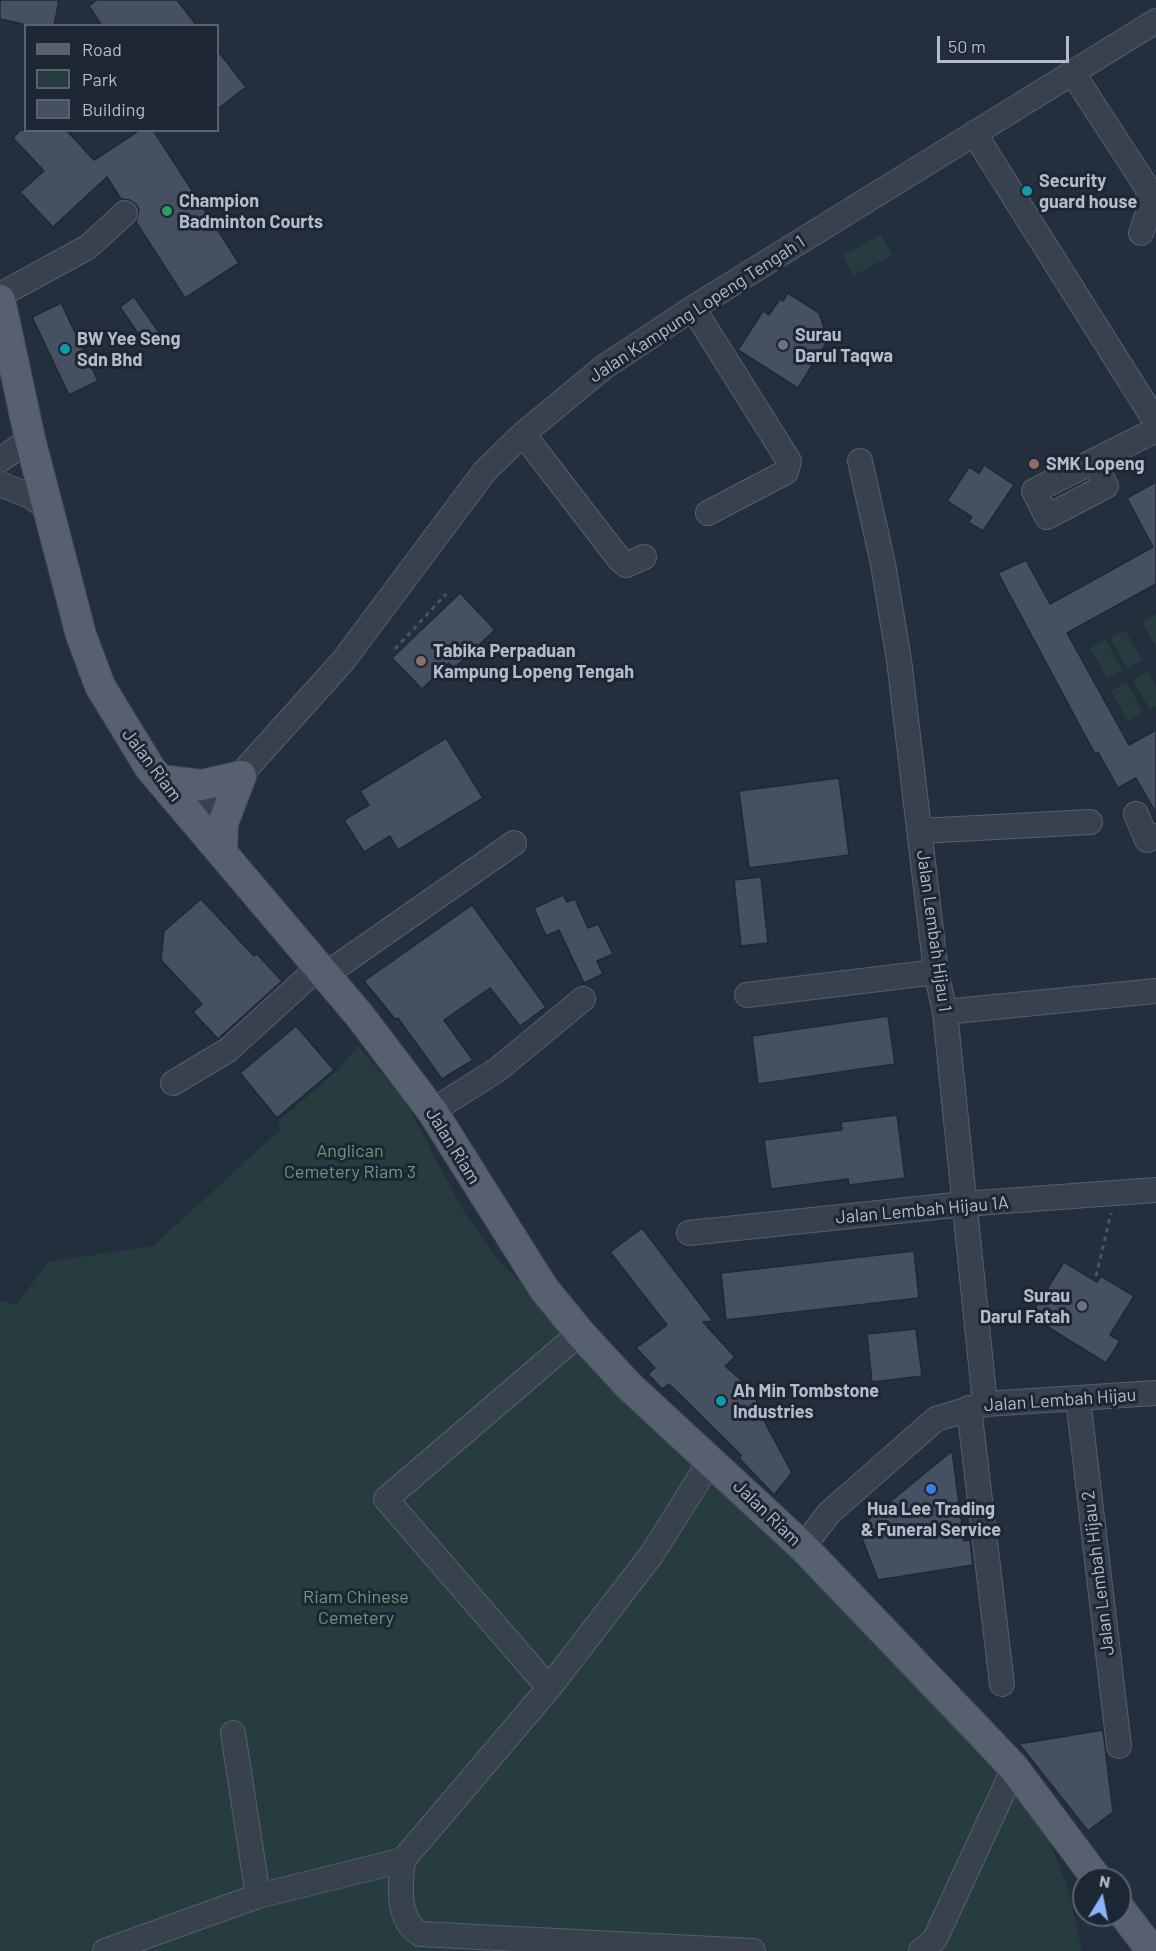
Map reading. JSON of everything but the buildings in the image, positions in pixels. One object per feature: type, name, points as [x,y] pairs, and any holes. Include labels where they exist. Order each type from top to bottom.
[{"type":"main road","name":"Jalan Riam","points":[[0,300],[30,440],[81,635],[100,686],[122,727],[160,780],[322,971],[432,1111],[544,1289],[580,1333],[629,1386],[803,1547],[1014,1768],[1088,1867]]},
{"type":"main road","points":[[160,780],[201,785],[242,776]]},
{"type":"main road","points":[[222,852],[223,823],[242,776]]},
{"type":"main road","points":[[1132,1925],[1152,1951]]},
{"type":"street","name":"Jalan Kampung Lopeng Tengah 1","points":[[197,823],[242,776],[343,661],[485,471],[523,434],[604,367],[693,308],[1156,21]]},
{"type":"street","points":[[1072,72],[1148,189],[1149,207],[1141,233]]},
{"type":"street","points":[[974,133],[1156,422]]},
{"type":"street","points":[[0,295],[88,247],[125,213]]},
{"type":"street","points":[[693,308],[789,461],[786,472],[708,513]]},
{"type":"street","points":[[1094,462],[1156,430]]},
{"type":"street","points":[[523,434],[620,560],[626,565],[644,557]]},
{"type":"street","points":[[0,460],[30,440]]},
{"type":"street","name":"Jalan Lembah Hijau 1","points":[[860,461],[885,575],[920,831],[936,972],[945,1012],[964,1204],[977,1406],[1002,1684]]},
{"type":"street","points":[[0,484],[30,496],[49,508]]},
{"type":"street","points":[[1136,814],[1147,840],[1156,836]]},
{"type":"street","points":[[920,831],[1090,822]]},
{"type":"street","points":[[173,1083],[228,1050],[322,971],[514,843]]},
{"type":"street","points":[[747,995],[936,972]]},
{"type":"street","points":[[945,1012],[1156,991]]},
{"type":"street","points":[[432,1111],[497,1070],[583,999]]},
{"type":"street","name":"Jalan Lembah Hijau 1A","points":[[689,1233],[964,1204],[1156,1190]]},
{"type":"street","points":[[549,1688],[386,1499],[580,1333]]},
{"type":"street","name":"Jalan Lembah Hijau","points":[[803,1547],[829,1513],[936,1419],[977,1406],[1156,1393]]},
{"type":"street","name":"Jalan Lembah Hijau 2","points":[[1078,1399],[1119,1746]]},
{"type":"street","points":[[105,1951],[258,1896],[403,1860],[549,1688],[652,1554],[711,1460]]},
{"type":"street","points":[[233,1733],[258,1896]]},
{"type":"street","points":[[921,1951],[935,1940],[1014,1768]]},
{"type":"street","points":[[403,1860],[403,1912],[409,1927],[420,1934],[559,1947],[753,1951]]},
{"type":"path","points":[[395,649],[446,594]]},
{"type":"path","points":[[1096,1276],[1116,1194]]},
{"type":"green space","points":[[881,235],[892,255],[853,276],[843,255]]},
{"type":"green space","points":[[1156,614],[1156,647],[1142,622]]},
{"type":"green space","points":[[1125,630],[1142,660],[1127,669],[1110,638]]},
{"type":"green space","points":[[1105,640],[1123,670],[1107,678],[1090,648]]},
{"type":"green space","points":[[1148,671],[1156,685],[1156,706],[1150,710],[1133,680]]},
{"type":"green space","points":[[1126,682],[1143,712],[1128,721],[1111,691]]},
{"type":"green space","name":"Riam Chinese Cemetery","points":[[358,1046],[405,1101],[461,1207],[498,1260],[696,1465],[816,1579],[999,1771],[1042,1826],[1067,1885],[1072,1907],[1072,1927],[1077,1927],[1082,1951],[0,1951],[0,1301],[16,1305],[48,1262],[153,1246],[281,1129],[277,1122],[338,1070]]},
{"type":"place","name":"Security guard house","points":[[1027,191]]},
{"type":"place","name":"Champion Badminton Courts","points":[[167,211]]},
{"type":"place","name":"Surau Darul Taqwa","points":[[783,345]]},
{"type":"place","name":"BW Yee Seng Sdn Bhd","points":[[65,349]]},
{"type":"place","name":"SMK Lopeng","points":[[1034,464]]},
{"type":"place","name":"Tabika Perpaduan Kampung Lopeng Tengah","points":[[421,661]]},
{"type":"place","name":"Surau Darul Fatah","points":[[1082,1306]]},
{"type":"place","name":"Ah Min Tombstone Industries","points":[[721,1401]]},
{"type":"place","name":"Hua Lee Trading & Funeral Service","points":[[931,1489]]},
{"type":"park label","name":"Anglican Cemetery Riam 3","points":[[350,1161]]}]
